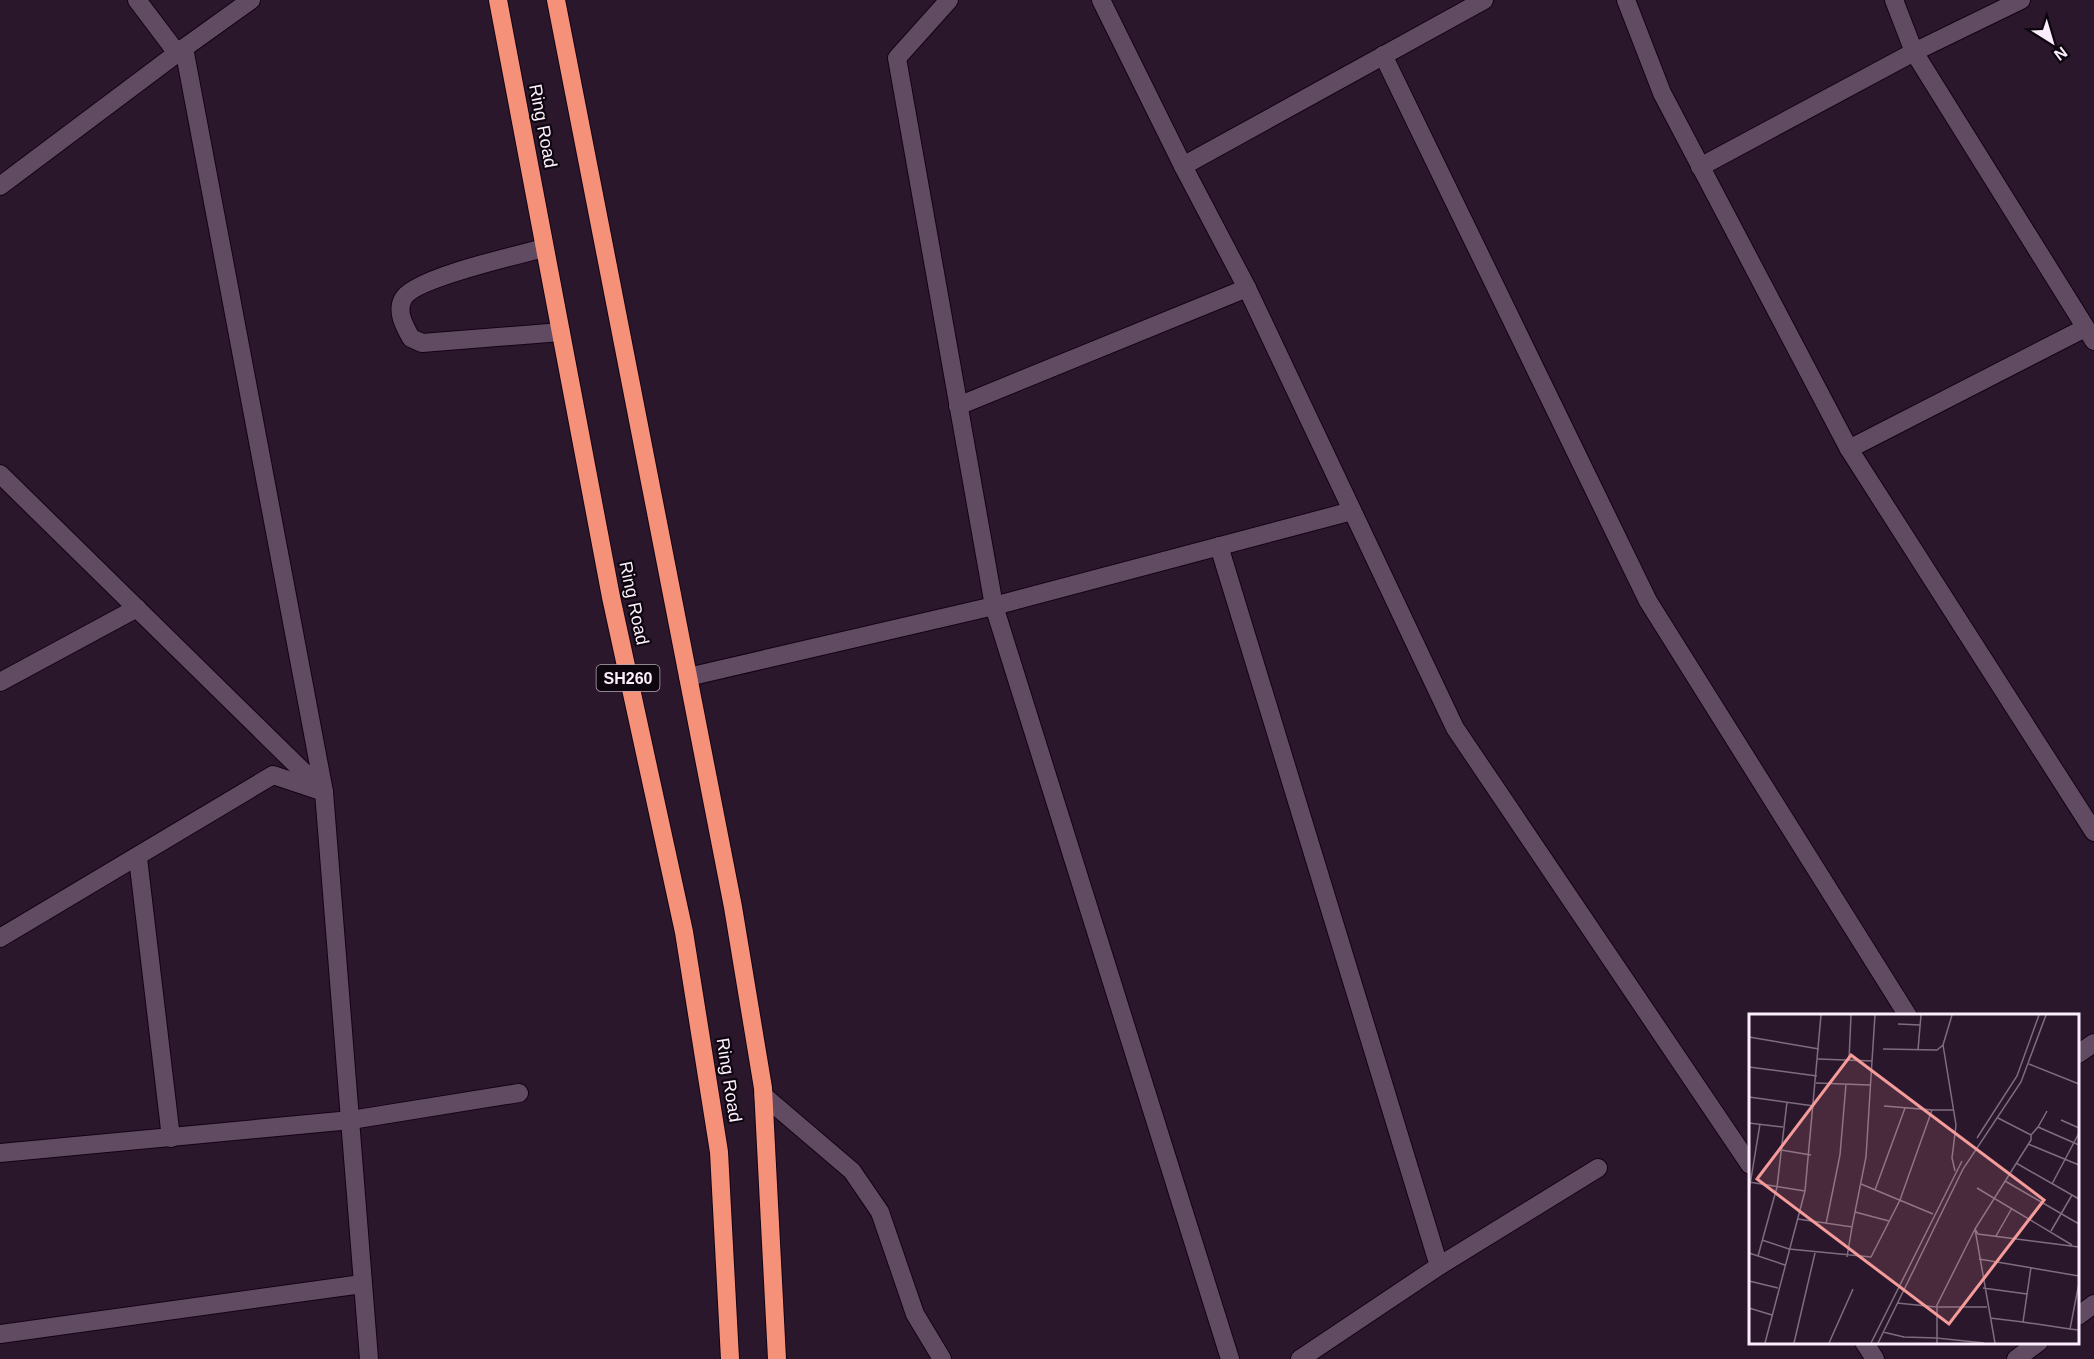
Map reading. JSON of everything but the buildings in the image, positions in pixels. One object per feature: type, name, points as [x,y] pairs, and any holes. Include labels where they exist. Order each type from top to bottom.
[{"type":"highway","name":"Ring Road","points":[[498,0],[611,597],[684,932],[719,1152],[729,1359]]},
{"type":"highway","name":"Ring Road","points":[[556,0],[733,907],[764,1095],[777,1359]]},
{"type":"street","points":[[137,0],[181,51],[324,792],[369,1359]]},
{"type":"street","points":[[0,186],[251,0]]},
{"type":"street","points":[[949,0],[897,58],[994,606],[1230,1359]]},
{"type":"street","points":[[1101,0],[1183,166],[1247,288],[1455,728],[1749,1164]]},
{"type":"street","points":[[1183,166],[1484,0]]},
{"type":"street","points":[[1626,0],[1662,93],[1849,449],[2088,809],[2094,832]]},
{"type":"street","points":[[1849,449],[2090,335],[1914,51],[1894,0]]},
{"type":"street","points":[[1700,168],[1914,51],[2021,0]]},
{"type":"street","points":[[1383,55],[1648,601],[1907,1014]]},
{"type":"street","points":[[544,248],[456,272],[415,287],[403,298],[400,312],[411,338],[422,343],[561,332]]},
{"type":"street","points":[[958,406],[1247,288]]},
{"type":"street","points":[[0,474],[324,792]]},
{"type":"street","points":[[688,677],[994,606],[1352,511]]},
{"type":"street","points":[[1219,546],[1439,1266]]},
{"type":"street","points":[[0,682],[137,608]]},
{"type":"street","points":[[0,938],[138,858],[273,775],[324,792]]},
{"type":"street","points":[[138,858],[171,1138]]},
{"type":"street","points":[[2079,1053],[2094,1043]]},
{"type":"street","points":[[0,1153],[351,1120],[519,1093]]},
{"type":"street","points":[[764,1095],[852,1171],[880,1212],[915,1314],[942,1359]]},
{"type":"street","points":[[1300,1359],[1439,1266],[1598,1168]]},
{"type":"street","points":[[0,1334],[362,1284]]},
{"type":"street","points":[[1865,1344],[1875,1359]]},
{"type":"street","points":[[2016,1359],[2036,1344]]}]
